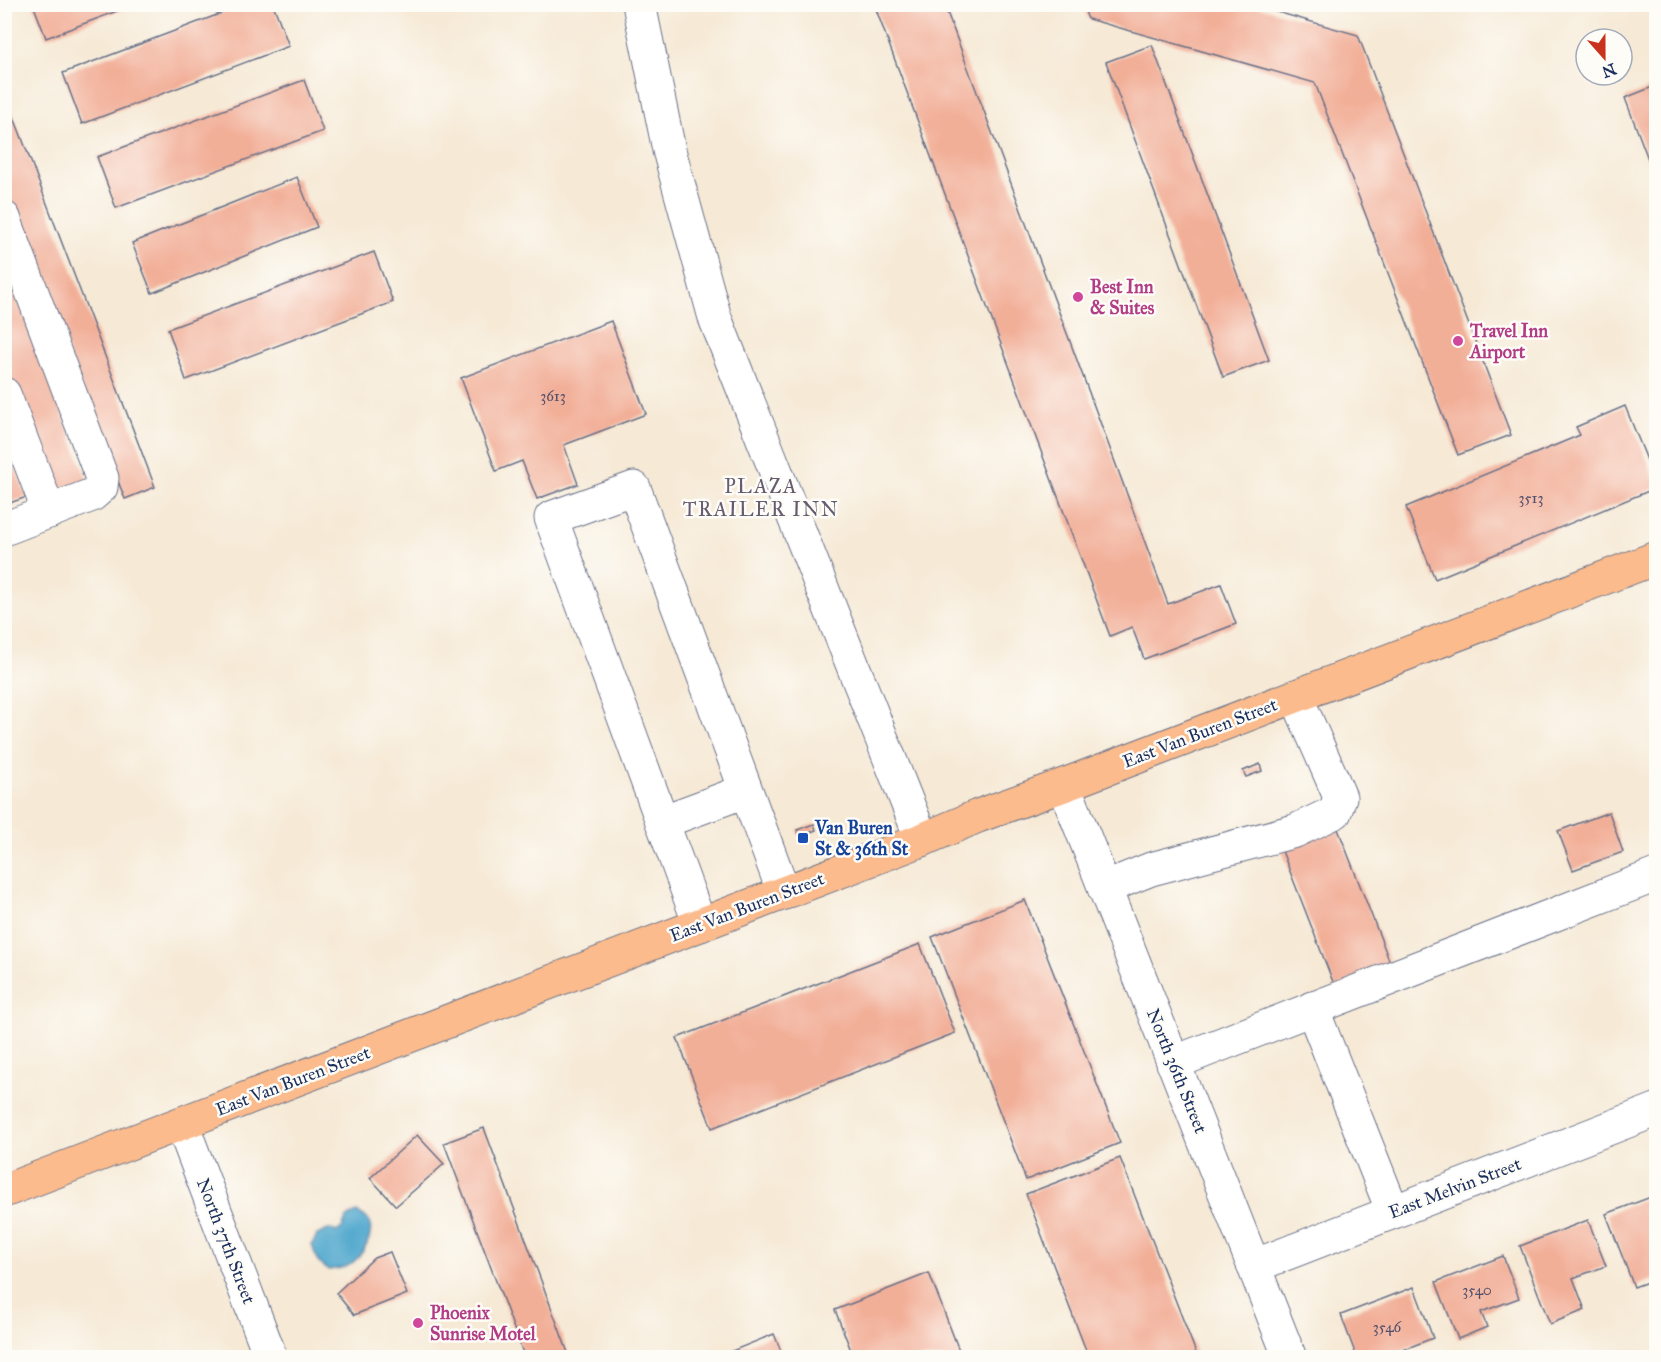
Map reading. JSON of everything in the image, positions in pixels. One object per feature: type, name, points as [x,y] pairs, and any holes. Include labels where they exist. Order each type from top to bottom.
[{"type":"main road","name":"East Van Buren Street","points":[[4,1191],[1656,558]]},
{"type":"street","points":[[639,4],[669,150],[715,318],[922,840]]},
{"type":"street","points":[[4,218],[102,478],[101,487],[92,495],[4,529]]},
{"type":"street","points":[[4,394],[49,512]]},
{"type":"street","points":[[700,925],[551,518],[634,488],[784,893]]},
{"type":"street","points":[[1104,888],[1151,869],[1295,831],[1335,812],[1340,797],[1296,696]]},
{"type":"street","name":"North 36th Street","points":[[1064,785],[1290,1358]]},
{"type":"street","points":[[662,822],[746,791]]},
{"type":"street","points":[[1173,1063],[1312,1008],[1654,882]]},
{"type":"street","points":[[1312,1008],[1393,1212]]},
{"type":"street","name":"East Melvin Street","points":[[1254,1266],[1656,1110]]},
{"type":"street","name":"North 37th Street","points":[[182,1124],[271,1358]]},
{"type":"water","points":[[356,1212],[369,1222],[371,1229],[367,1245],[351,1264],[343,1268],[328,1270],[318,1262],[312,1245],[317,1235],[330,1229],[336,1232],[342,1228],[346,1219]]},
{"type":"building","points":[[33,4],[133,4],[133,5],[46,38]]},
{"type":"building","points":[[246,4],[273,4],[289,46],[82,124],[63,73]]},
{"type":"building","points":[[874,4],[944,4],[1168,604],[1221,584],[1236,624],[1144,659],[1132,627],[1110,636]]},
{"type":"building","points":[[1082,4],[1249,4],[1358,35],[1511,435],[1458,455],[1315,83],[1088,19]]},
{"type":"building","points":[[1152,45],[1269,360],[1223,377],[1106,62]]},
{"type":"building","points":[[304,80],[323,131],[116,208],[97,157]]},
{"type":"building","points":[[1655,86],[1656,90],[1656,180],[1625,98]]},
{"type":"building","points":[[4,91],[155,487],[125,499],[4,185]]},
{"type":"building","points":[[297,177],[317,227],[152,293],[132,243]]},
{"type":"building","points":[[374,252],[393,302],[186,380],[168,329]]},
{"type":"building","points":[[4,260],[89,484],[55,497],[4,365]]},
{"type":"building","points":[[611,321],[646,414],[564,445],[578,484],[537,499],[522,461],[496,471],[461,378]]},
{"type":"building","points":[[1625,406],[1656,482],[1656,488],[1435,579],[1406,507],[1580,435],[1576,427]]},
{"type":"building","points":[[4,438],[27,497],[4,505]]},
{"type":"building","points":[[1260,764],[1262,771],[1246,777],[1243,771]]},
{"type":"building","points":[[1609,812],[1623,852],[1573,870],[1558,831]]},
{"type":"building","points":[[814,824],[816,830],[800,836],[797,830]]},
{"type":"building","points":[[1338,829],[1391,965],[1335,987],[1282,851]]},
{"type":"building","points":[[1025,900],[1120,1143],[1026,1180],[932,937]]},
{"type":"building","points":[[920,944],[955,1033],[712,1128],[677,1038]]},
{"type":"building","points":[[484,1128],[570,1358],[525,1358],[444,1143]]},
{"type":"building","points":[[417,1135],[444,1164],[396,1206],[370,1178]]},
{"type":"building","points":[[1120,1158],[1198,1358],[1089,1358],[1026,1194]]},
{"type":"building","points":[[1656,1195],[1656,1279],[1634,1287],[1606,1214]]},
{"type":"building","points":[[1588,1220],[1606,1266],[1573,1278],[1585,1310],[1550,1324],[1520,1246]]},
{"type":"building","points":[[390,1252],[407,1294],[354,1315],[336,1293],[374,1258]]},
{"type":"building","points":[[1503,1256],[1519,1298],[1481,1312],[1487,1327],[1458,1339],[1436,1282]]},
{"type":"building","points":[[929,1273],[962,1358],[854,1358],[835,1310]]},
{"type":"building","points":[[1414,1287],[1433,1338],[1382,1358],[1357,1358],[1341,1315]]},
{"type":"building","points":[[774,1334],[784,1358],[717,1358],[717,1357]]},
{"type":"place","name":"Best Inn & Suites","points":[[1078,297]]},
{"type":"place","name":"Travel Inn Airport","points":[[1458,341]]},
{"type":"place","name":"Van Buren St & 36th St","points":[[803,838]]},
{"type":"place","name":"Phoenix Sunrise Motel","points":[[418,1323]]},
{"type":"district","name":"PLAZA TRAILER INN","points":[[761,498]]}]
